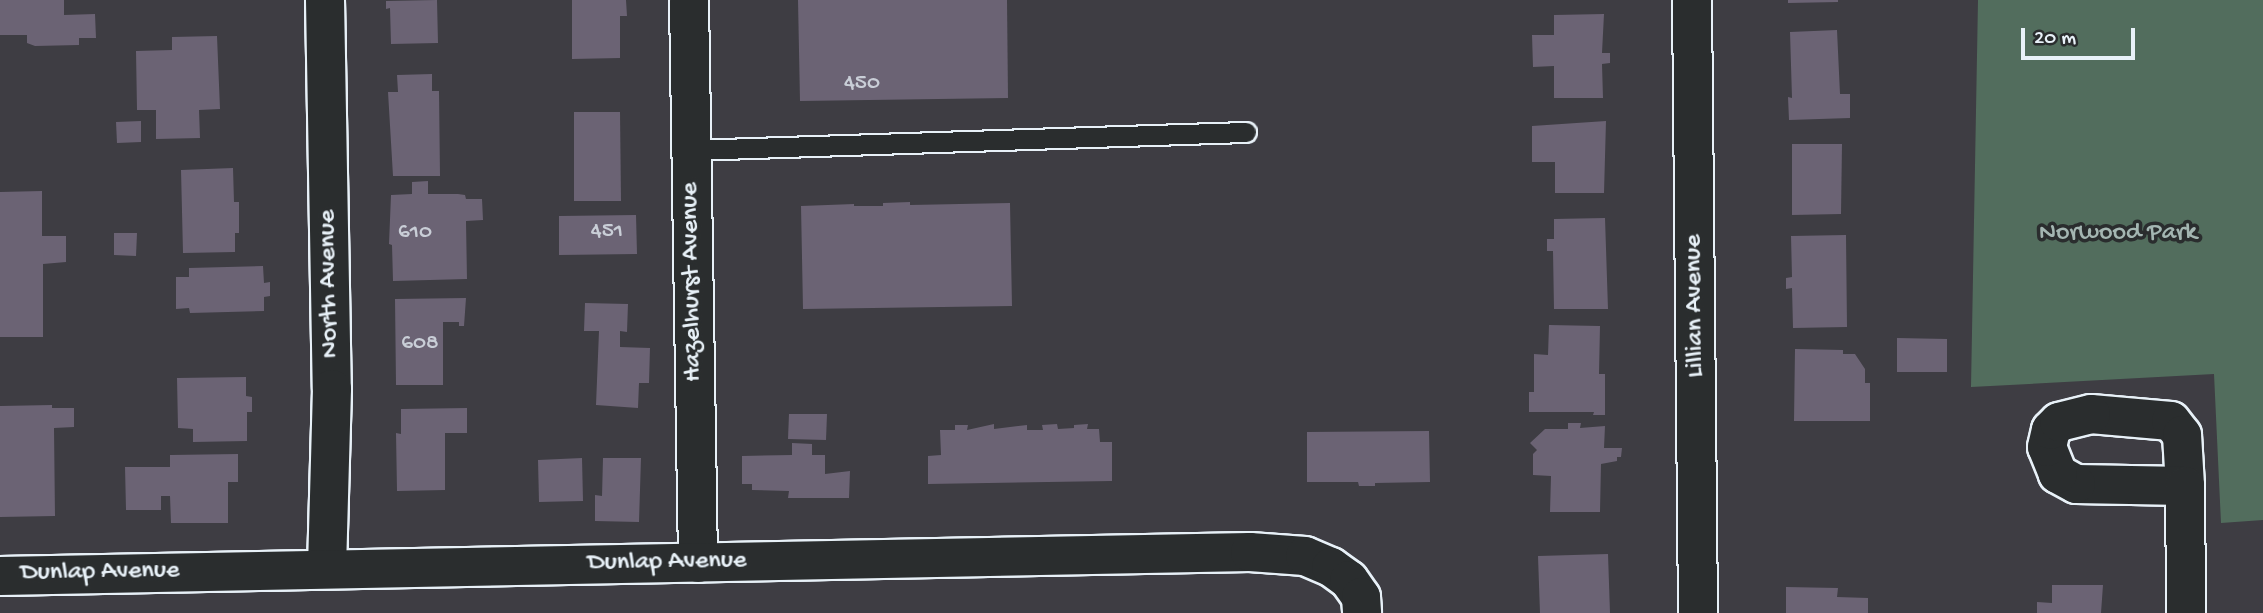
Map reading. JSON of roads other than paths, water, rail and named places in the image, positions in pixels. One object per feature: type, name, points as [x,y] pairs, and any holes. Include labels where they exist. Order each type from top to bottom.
[{"type":"street","name":"North Avenue","points":[[325,0],[332,389],[327,567]]},
{"type":"street","name":"Hazelhurst Avenue","points":[[689,0],[698,563]]},
{"type":"street","name":"Lillian Avenue","points":[[1692,0],[1698,613]]},
{"type":"street","points":[[2185,486],[2186,613]]},
{"type":"street","name":"Dunlap Avenue","points":[[0,576],[327,567],[1250,552],[1305,556],[1331,567],[1349,580],[1361,597],[1362,613]]},
{"type":"lane","points":[[691,150],[1246,132]]},
{"type":"park label","name":"Norwood Park","points":[[2118,234]]}]
